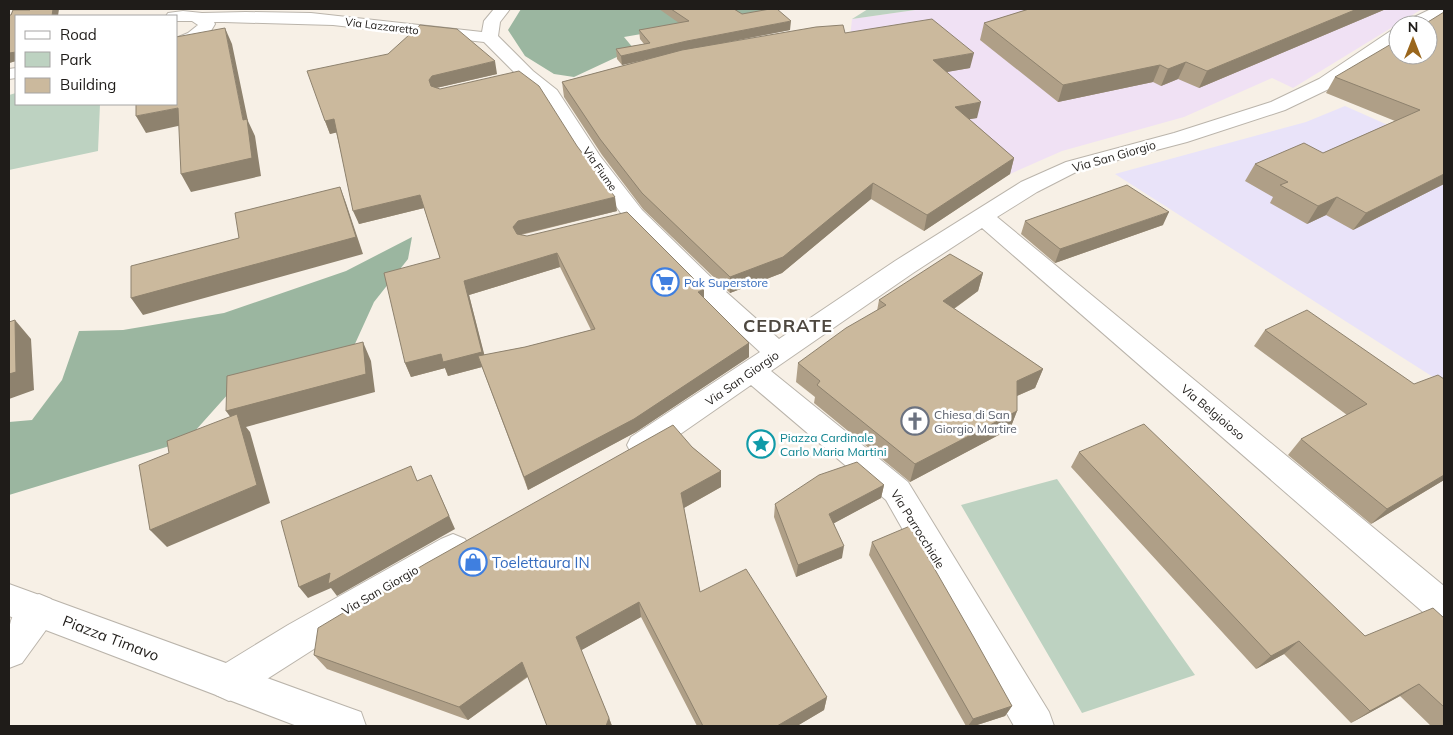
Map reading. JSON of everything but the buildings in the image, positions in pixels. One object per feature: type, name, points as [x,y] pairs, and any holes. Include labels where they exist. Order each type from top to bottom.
[{"type":"street","points":[[489,37],[492,21],[502,9]]},
{"type":"street","points":[[1431,15],[1443,9]]},
{"type":"street","points":[[195,37],[205,30],[207,24],[197,13]]},
{"type":"street","name":"Via Lazzaretto","points":[[178,16],[197,13],[304,19],[375,24],[462,36],[489,37]]},
{"type":"street","name":"Via Lazzaretto","points":[[178,42],[246,27],[304,19]]},
{"type":"street","name":"Via Fiume","points":[[489,37],[518,77],[558,91],[566,115],[625,218],[716,298]]},
{"type":"street","name":"Via San Giorgio","points":[[614,460],[648,442],[904,267],[1029,187],[1073,166],[1180,138],[1278,106],[1326,83],[1388,41]]},
{"type":"street","name":"Via Belgioioso","points":[[982,216],[1444,608]]},
{"type":"street","name":"Via Parrocchiale","points":[[716,298],[766,362],[897,491],[1035,726]]},
{"type":"street","name":"Via San Giorgio","points":[[229,682],[318,627],[479,535]]},
{"type":"street","name":"Piazza Timavo","points":[[9,650],[24,605],[347,726]]},
{"type":"shaded area","points":[[922,9],[1422,9],[1412,15],[1388,15],[1388,30],[1293,88],[1272,78],[1184,117],[1062,151],[1010,174],[847,67],[852,19]]},
{"type":"shaded area","points":[[1345,106],[1444,150],[1444,384],[1115,174],[1306,122]]},
{"type":"green space","points":[[521,9],[785,9],[624,37],[634,49],[574,77],[554,74],[525,56],[508,30]]},
{"type":"green space","points":[[868,9],[922,9],[852,19]]},
{"type":"green space","points":[[15,93],[15,105],[100,105],[98,151],[9,170],[9,95]]},
{"type":"green space","points":[[412,237],[408,259],[374,302],[349,357],[229,393],[186,441],[9,495],[9,422],[32,420],[62,380],[79,331],[123,330],[224,313],[346,271]]},
{"type":"green space","points":[[1057,479],[1195,675],[1082,713],[961,505]]},
{"type":"place","name":"Pak Superstore","points":[[665,282]]},
{"type":"place","name":"Chiesa di San Giorgio Martire","points":[[915,421]]},
{"type":"place","name":"Piazza Cardinale Carlo Maria Martini","points":[[761,444]]},
{"type":"place","name":"Toelettaura IN","points":[[473,562]]},
{"type":"district","name":"CEDRATE","points":[[788,325]]}]
